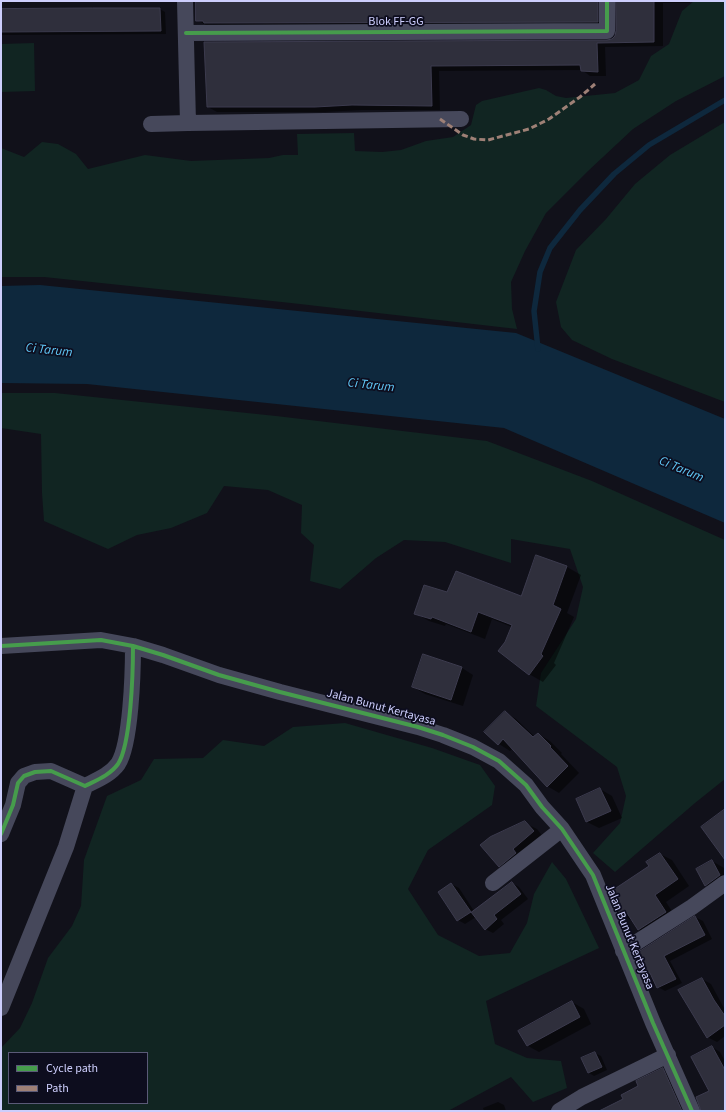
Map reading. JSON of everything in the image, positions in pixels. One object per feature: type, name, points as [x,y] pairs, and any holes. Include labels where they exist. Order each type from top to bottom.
[{"type":"street","points":[[185,1],[188,123]]},
{"type":"street","name":"Blok FF-GG","points":[[186,33],[607,31],[607,1]]},
{"type":"street","points":[[151,124],[461,119]]},
{"type":"street","name":"Jalan Bunut Kertayasa","points":[[1,646],[101,640],[133,646],[219,675],[418,727],[443,735],[499,761],[526,785],[542,807],[562,829],[593,876],[623,951],[692,1111]]},
{"type":"street","points":[[1,1008],[66,847],[85,786],[108,774],[118,764],[124,752],[133,674],[133,646]]},
{"type":"street","points":[[1,834],[13,804],[18,783],[24,776],[35,772],[51,772],[85,786]]},
{"type":"street","points":[[493,883],[562,829]]},
{"type":"street","points":[[623,951],[692,907],[725,883]]},
{"type":"street","points":[[559,1111],[582,1097],[668,1055]]},
{"type":"green space","points":[[694,1],[725,1],[725,76],[676,101],[633,129],[546,213],[525,251],[511,282],[512,309],[517,329],[44,277],[1,277],[1,148],[24,157],[42,142],[58,144],[76,154],[88,169],[145,155],[191,161],[269,158],[283,155],[298,155],[297,134],[354,133],[355,151],[382,152],[401,150],[426,141],[453,137],[471,125],[476,105],[482,101],[539,88],[556,96],[566,98],[615,93],[639,80],[651,56],[669,44],[682,11]]},
{"type":"green space","points":[[34,43],[35,91],[1,92],[1,44]]},
{"type":"green space","points":[[725,122],[725,402],[612,359],[572,340],[561,327],[556,302],[576,250],[606,219],[635,184],[670,155]]},
{"type":"green space","points":[[1,393],[55,393],[276,416],[487,441],[592,481],[725,540],[725,779],[615,872],[593,853],[620,823],[626,796],[617,767],[536,706],[541,673],[576,619],[583,587],[570,549],[511,539],[511,563],[445,542],[404,540],[376,558],[340,589],[310,581],[314,545],[301,533],[302,505],[268,490],[224,486],[207,513],[171,528],[137,535],[108,549],[44,521],[41,434],[1,428]]},
{"type":"green space","points":[[345,723],[432,748],[480,765],[495,786],[492,805],[428,850],[408,889],[438,935],[479,956],[510,953],[527,923],[534,894],[552,862],[566,879],[599,948],[486,1001],[495,1044],[527,1058],[561,1061],[567,1088],[533,1102],[511,1077],[448,1111],[1,1111],[1,1048],[20,1028],[32,1003],[48,958],[72,926],[81,906],[84,860],[107,796],[141,780],[154,759],[203,758],[223,740],[264,746],[293,727]]},
{"type":"water","name":"Ci Tarum","points":[[40,285],[516,333],[725,419],[725,523],[504,428],[87,384],[1,383],[1,286]]},
{"type":"building","points":[[196,1],[598,1],[598,22],[204,23],[203,21],[196,21]]},
{"type":"building","points":[[616,1],[654,1],[654,42],[597,43],[598,72],[581,71],[580,65],[431,66],[432,106],[352,105],[315,107],[207,107],[204,42],[607,40],[612,39],[615,36]]},
{"type":"building","points":[[160,8],[161,31],[1,32],[1,9]]},
{"type":"building","points":[[536,555],[567,566],[553,605],[561,609],[541,654],[543,656],[529,675],[498,651],[505,642],[512,625],[478,612],[471,632],[432,617],[431,619],[414,614],[424,585],[447,592],[456,571],[521,596]]},
{"type":"building","points":[[423,654],[462,667],[451,700],[412,687]]},
{"type":"building","points":[[505,711],[533,737],[538,733],[568,766],[547,787],[503,739],[498,745],[484,732]]},
{"type":"building","points":[[600,788],[611,811],[586,822],[576,799]]},
{"type":"building","points":[[725,809],[725,860],[701,827]]},
{"type":"building","points":[[525,821],[534,831],[513,849],[516,853],[499,867],[480,845],[490,837]]},
{"type":"building","points":[[660,853],[678,879],[655,895],[666,912],[638,930],[627,913],[622,916],[616,907],[610,892],[649,866],[646,862]]},
{"type":"building","points":[[712,860],[720,875],[705,886],[696,869]]},
{"type":"building","points":[[512,882],[521,894],[494,915],[497,919],[485,930],[471,912]]},
{"type":"building","points":[[451,883],[471,912],[457,921],[438,892]]},
{"type":"building","points":[[695,916],[705,935],[664,956],[676,979],[657,988],[650,973],[646,974],[636,954]]},
{"type":"building","points":[[702,978],[725,1016],[725,1025],[707,1038],[678,990]]},
{"type":"building","points":[[572,1001],[580,1017],[527,1046],[518,1031]]},
{"type":"building","points":[[712,1046],[725,1070],[725,1111],[701,1111],[696,1097],[709,1091],[691,1057]]},
{"type":"building","points":[[595,1052],[602,1067],[588,1073],[581,1058]]},
{"type":"building","points":[[663,1068],[682,1111],[599,1111],[623,1099],[621,1095],[638,1086],[636,1081]]},
{"type":"waterway","points":[[538,349],[534,311],[540,272],[550,248],[580,210],[614,174],[649,145],[725,100]]},
{"type":"marked path","points":[[440,119],[463,135],[474,139],[488,140],[529,129],[549,119],[580,97],[595,84]]},
{"type":"cycle path","points":[[186,33],[607,31],[607,1]]},
{"type":"cycle path","points":[[1,646],[101,640],[133,646],[219,675],[418,727],[473,747],[499,761],[526,785],[542,807],[562,829],[593,875],[653,1023],[692,1111]]},
{"type":"cycle path","points":[[1,834],[13,805],[18,783],[24,776],[35,772],[51,771],[85,786],[107,774],[118,764],[126,741],[132,689],[133,646]]}]
